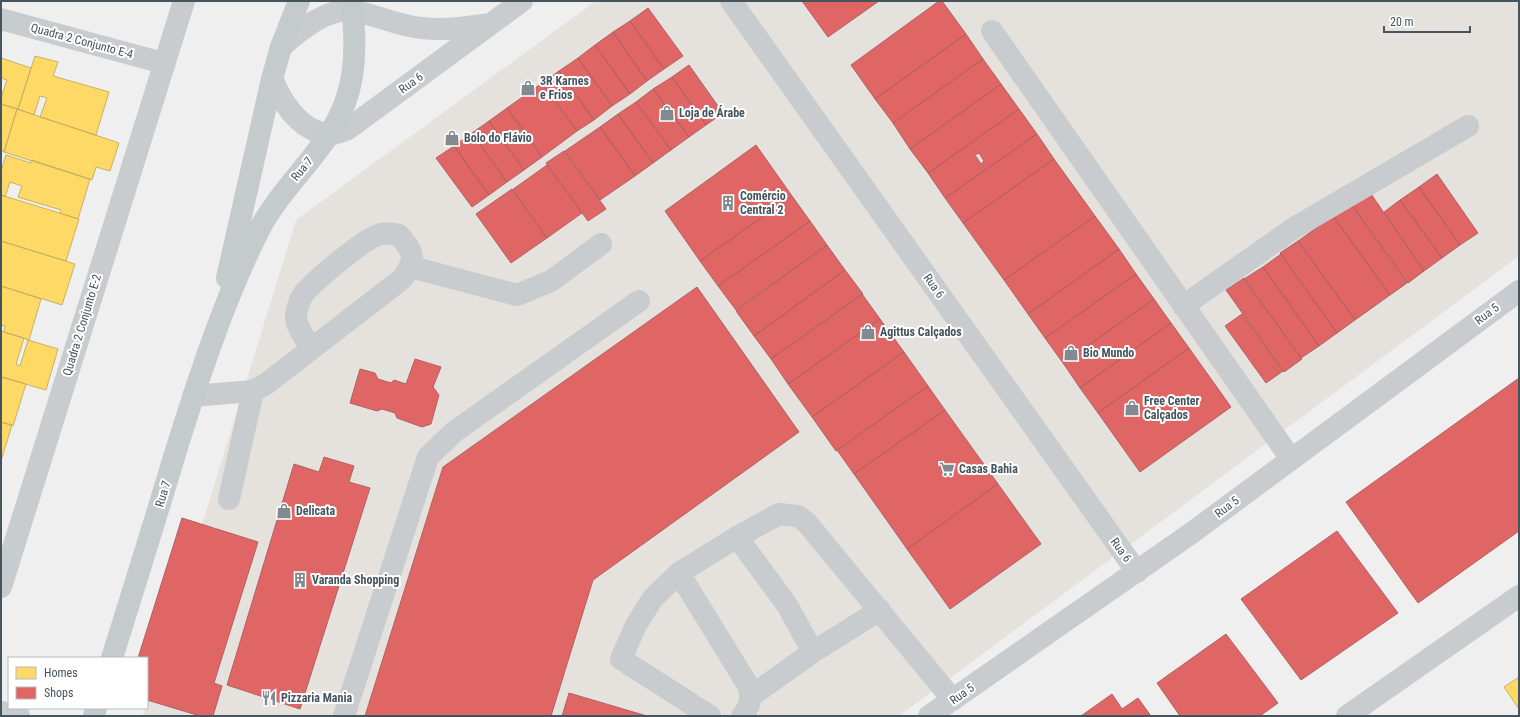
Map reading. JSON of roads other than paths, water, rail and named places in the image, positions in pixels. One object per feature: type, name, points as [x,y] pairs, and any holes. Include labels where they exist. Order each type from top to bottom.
[{"type":"main road","name":"Rua 7","points":[[215,330],[272,79],[281,47],[299,1]]},
{"type":"main road","name":"Rua 7","points":[[112,657],[193,396],[215,330],[260,229],[278,199],[338,120],[351,86],[354,65],[352,6]]},
{"type":"street","name":"Quadra 2 Conjunto E-2","points":[[1,587],[184,1]]},
{"type":"street","name":"Rua 6","points":[[328,134],[338,133],[348,129],[522,1]]},
{"type":"street","name":"Rua 6","points":[[731,1],[1137,572]]},
{"type":"street","points":[[281,47],[301,28],[352,6]]},
{"type":"street","name":"Rua 6","points":[[352,6],[397,24],[422,28],[452,28],[490,24]]},
{"type":"street","name":"Quadra 2 Conjunto E-4","points":[[1,19],[164,63]]},
{"type":"street","points":[[992,31],[1291,459]]},
{"type":"street","points":[[272,79],[287,108],[300,121],[318,131],[328,134]]},
{"type":"street","points":[[1184,306],[1294,228],[1468,126]]},
{"type":"street","points":[[193,396],[253,391],[266,384],[402,279],[411,268],[413,256],[408,246],[399,235],[388,233],[378,235],[365,243],[325,274],[304,294],[296,317],[300,329],[311,348]]},
{"type":"street","points":[[411,268],[468,284],[517,295],[550,281],[601,244]]},
{"type":"street","name":"Rua 5","points":[[929,716],[1137,572],[1519,291]]},
{"type":"street","points":[[344,716],[428,457],[454,432],[638,301]]},
{"type":"street","points":[[229,499],[253,391]]},
{"type":"street","points":[[710,716],[621,659],[636,625],[653,598],[679,573],[736,537],[779,514],[798,516],[821,538],[953,700]]},
{"type":"street","points":[[736,537],[787,605],[813,652]]},
{"type":"street","points":[[679,573],[744,677],[751,696],[749,707],[742,716]]},
{"type":"street","points":[[1346,716],[1519,596]]},
{"type":"street","points":[[751,696],[813,652],[880,610]]},
{"type":"street","points":[[1,712],[19,716]]},
{"type":"place","name":"3R Karnes e Frios","points":[[528,88]]},
{"type":"place","name":"Loja de Árabe","points":[[667,113]]},
{"type":"place","name":"Bolo do Flávio","points":[[452,138]]},
{"type":"place","name":"Comércio Central 2","points":[[728,203]]},
{"type":"place","name":"Agittus Calçados","points":[[868,332]]},
{"type":"place","name":"Bio Mundo","points":[[1071,353]]},
{"type":"place","name":"Free Center Calçados","points":[[1132,408]]},
{"type":"place","name":"Casas Bahia","points":[[947,469]]},
{"type":"place","name":"Delicata","points":[[284,511]]},
{"type":"place","name":"Varanda Shopping","points":[[300,580]]},
{"type":"place","name":"Pizzaria Mania","points":[[269,698]]}]
